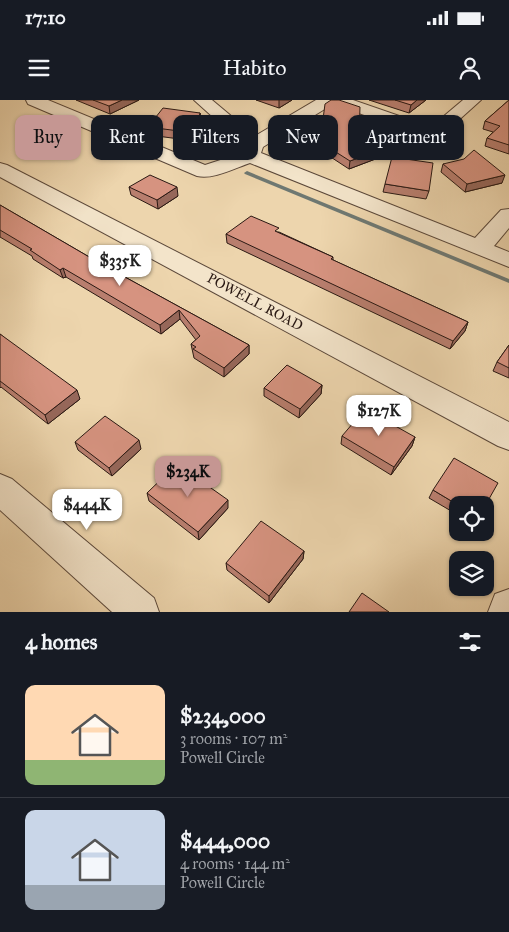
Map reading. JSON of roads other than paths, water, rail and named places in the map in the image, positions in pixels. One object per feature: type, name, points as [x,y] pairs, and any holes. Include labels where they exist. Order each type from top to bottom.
[{"type":"street","points":[[34,100],[173,159]]},
{"type":"street","points":[[202,100],[217,115]]},
{"type":"street","points":[[258,146],[328,100]]},
{"type":"street","points":[[337,100],[428,137],[472,100]]},
{"type":"street","points":[[258,153],[509,260]]},
{"type":"street","points":[[176,160],[204,172],[230,160]]},
{"type":"street","name":"POWELL ROAD","points":[[0,170],[509,437]]},
{"type":"street","points":[[479,248],[509,215]]},
{"type":"street","points":[[0,489],[140,612]]},
{"type":"street","points":[[507,612],[509,608]]},
{"type":"waterway","points":[[247,173],[509,281]]}]
